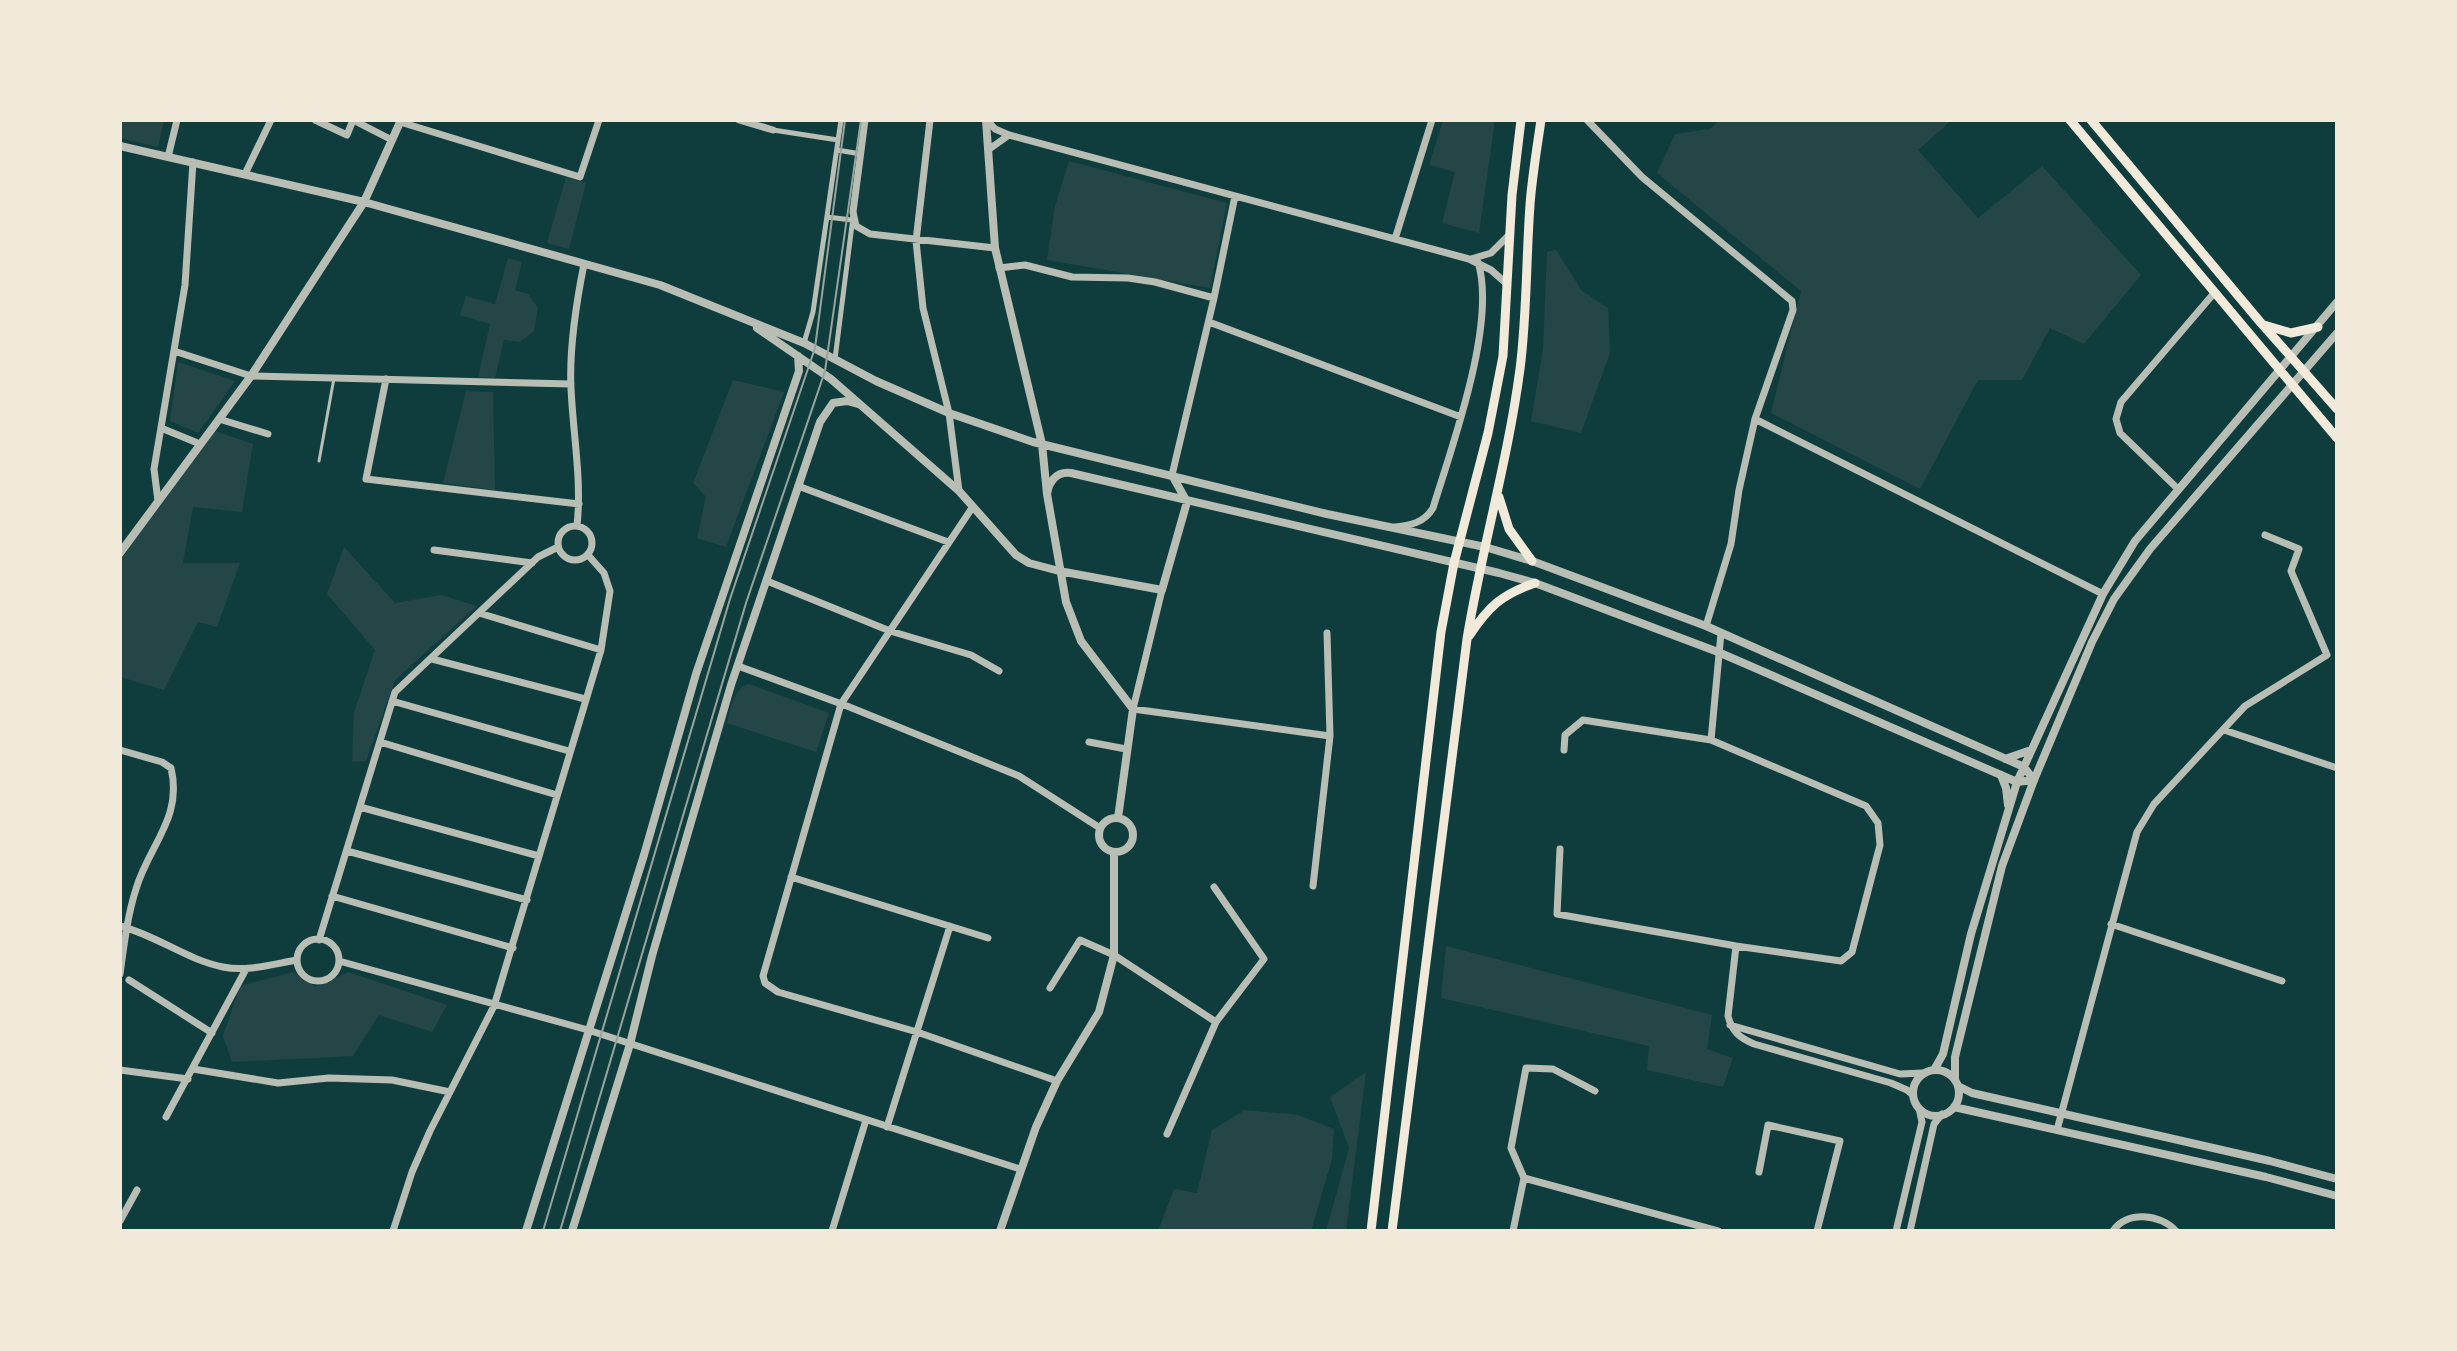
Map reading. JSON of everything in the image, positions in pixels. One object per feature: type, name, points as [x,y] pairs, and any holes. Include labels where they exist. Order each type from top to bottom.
[{"type":"main road","points":[[1371,1231],[1441,632],[1454,563],[1496,397],[1503,356],[1515,165],[1521,120]]},
{"type":"main road","points":[[1392,1231],[1467,639],[1520,368],[1526,314],[1530,204],[1541,120]]},
{"type":"main road","points":[[2070,120],[2337,438]]},
{"type":"main road","points":[[2091,120],[2337,409]]},
{"type":"main road","points":[[2261,323],[2291,333],[2318,327]]},
{"type":"main road","points":[[1498,492],[1509,529],[1532,561]]},
{"type":"main road","points":[[1467,639],[1496,601],[1535,583]]},
{"type":"street","points":[[168,157],[177,120]]},
{"type":"street","points":[[245,174],[271,120]]},
{"type":"street","points":[[315,120],[347,135],[353,120],[392,140]]},
{"type":"street","points":[[120,553],[251,376],[364,202],[401,121],[580,177],[599,120]]},
{"type":"street","points":[[739,120],[773,130],[838,140]]},
{"type":"street","points":[[804,343],[813,312],[841,120]]},
{"type":"street","points":[[835,359],[865,120]]},
{"type":"street","points":[[930,120],[916,241],[923,308],[949,413],[959,491]]},
{"type":"street","points":[[987,120],[995,129],[1009,135],[1469,259],[1497,274],[1508,285]]},
{"type":"street","points":[[987,120],[995,248],[1042,444],[1059,571],[1071,619],[1081,641],[1133,709],[1330,736]]},
{"type":"street","points":[[1395,239],[1432,120]]},
{"type":"street","points":[[1587,120],[1642,177],[1792,301],[1793,310],[1755,419],[1731,544],[1706,626]]},
{"type":"street","points":[[988,150],[1009,135]]},
{"type":"street","points":[[120,146],[364,202],[683,293],[804,343],[949,413],[1042,444],[1327,514],[1485,547],[1532,561],[1706,626],[2024,767],[2034,780]]},
{"type":"street","points":[[837,150],[861,154]]},
{"type":"street","points":[[158,501],[154,469],[185,285],[193,162]]},
{"type":"street","points":[[340,196],[348,208],[350,221]]},
{"type":"street","points":[[1118,818],[1133,709],[1187,502],[1172,475],[1235,196]]},
{"type":"street","points":[[853,216],[856,226],[864,233],[995,248]]},
{"type":"street","points":[[827,217],[853,216]]},
{"type":"street","points":[[1469,259],[1491,253],[1511,233]]},
{"type":"street","points":[[1392,527],[1418,523],[1430,513],[1461,417],[1481,327],[1484,299],[1478,262]]},
{"type":"street","points":[[577,526],[579,504],[571,384],[577,304],[584,264]]},
{"type":"street","points":[[999,268],[1025,265],[1072,277],[1155,282],[1214,298]]},
{"type":"street","points":[[2178,489],[2120,433],[2116,419],[2121,402],[2215,292]]},
{"type":"street","points":[[1934,1070],[1943,1054],[1971,934],[2017,782],[2103,594],[2135,541],[2337,302]]},
{"type":"street","points":[[743,319],[831,379],[959,491],[1016,555],[1029,563],[1059,571],[1162,590]]},
{"type":"street","points":[[1209,322],[1461,417]]},
{"type":"street","points":[[1910,1231],[1934,1124],[1957,1101],[1953,1066],[2002,866],[2092,642],[2114,599],[2150,549],[2337,333]]},
{"type":"street","points":[[174,351],[251,376],[571,384]]},
{"type":"street","points":[[526,1231],[641,865],[696,674],[799,371],[798,356]]},
{"type":"street","points":[[386,379],[366,479],[579,504]]},
{"type":"street","points":[[572,1231],[630,1044],[656,942],[738,666],[798,486],[824,412],[838,401],[858,404]]},
{"type":"street","points":[[219,419],[268,434]]},
{"type":"street","points":[[1755,419],[2103,594]]},
{"type":"street","points":[[161,428],[200,444]]},
{"type":"street","points":[[1047,494],[1054,477],[1066,472],[1535,583],[1718,652],[2017,782],[2034,780]]},
{"type":"street","points":[[798,486],[948,542]]},
{"type":"street","points":[[972,508],[841,704],[764,970],[765,983],[778,992],[917,1032],[1057,1081]]},
{"type":"street","points":[[577,526],[587,530],[593,540],[588,555],[579,560],[568,559],[558,547],[562,532],[577,526]]},
{"type":"street","points":[[2057,1130],[2137,832],[2154,804],[2245,706],[2327,655],[2291,571],[2299,549],[2265,535]]},
{"type":"street","points":[[319,940],[395,692],[543,553],[558,547]]},
{"type":"street","points":[[434,550],[532,563]]},
{"type":"street","points":[[393,1231],[412,1172],[494,1006],[601,650],[610,591],[604,573],[588,555]]},
{"type":"street","points":[[767,581],[890,631],[971,655],[999,671]]},
{"type":"street","points":[[479,613],[601,650]]},
{"type":"street","points":[[1313,886],[1330,736],[1327,633]]},
{"type":"street","points":[[1711,740],[1721,633]]},
{"type":"street","points":[[432,659],[585,699]]},
{"type":"street","points":[[738,666],[1019,776],[1100,828]]},
{"type":"street","points":[[392,701],[569,751]]},
{"type":"street","points":[[1560,849],[1557,914],[1841,961],[1852,952],[1880,845],[1878,823],[1866,806],[1711,740],[1583,720],[1565,735],[1564,750]]},
{"type":"street","points":[[2224,730],[2337,768]]},
{"type":"street","points":[[380,742],[557,795]]},
{"type":"street","points":[[1089,742],[1126,749]]},
{"type":"street","points":[[120,750],[162,762],[171,768],[174,781],[168,823],[136,886],[124,927],[120,974]]},
{"type":"street","points":[[2005,759],[2032,750]]},
{"type":"street","points":[[2001,775],[2006,788],[2008,811]]},
{"type":"street","points":[[360,807],[539,856]]},
{"type":"street","points":[[1118,818],[1132,827],[1134,837],[1129,847],[1114,853],[1101,844],[1100,828],[1108,820],[1118,818]]},
{"type":"street","points":[[347,851],[527,900]]},
{"type":"street","points":[[1000,1231],[1020,1169],[1057,1081],[1099,1012],[1114,955],[1114,853]]},
{"type":"street","points":[[791,877],[988,938]]},
{"type":"street","points":[[1167,1134],[1216,1022],[1264,959],[1214,887]]},
{"type":"street","points":[[332,896],[513,948]]},
{"type":"street","points":[[2111,924],[2282,981]]},
{"type":"street","points":[[887,1127],[950,926]]},
{"type":"street","points":[[124,927],[224,968],[246,969],[297,960]]},
{"type":"street","points":[[319,940],[331,944],[339,961],[333,974],[321,981],[302,974],[297,960],[306,943],[319,940]]},
{"type":"street","points":[[1050,988],[1080,940],[1114,955],[1216,1022]]},
{"type":"street","points":[[1736,946],[1728,1016],[1730,1025],[1740,1037],[1754,1044],[1891,1083],[1913,1095],[1922,1122],[1896,1231]]},
{"type":"street","points":[[339,961],[588,1030],[1020,1169]]},
{"type":"street","points":[[166,1117],[246,969]]},
{"type":"street","points":[[129,980],[212,1033]]},
{"type":"street","points":[[1730,1025],[1900,1074],[1934,1070],[1945,1072],[1972,1093],[2337,1179]]},
{"type":"street","points":[[1513,1231],[1524,1178],[1511,1148],[1526,1068],[1553,1069],[1595,1091]]},
{"type":"street","points":[[193,1069],[278,1083],[329,1078],[392,1080],[450,1092]]},
{"type":"street","points":[[120,1070],[188,1079]]},
{"type":"street","points":[[1913,1095],[1915,1082],[1923,1073]]},
{"type":"street","points":[[1954,1107],[2266,1177],[2337,1196]]},
{"type":"street","points":[[1919,1108],[1930,1115],[1942,1114]]},
{"type":"street","points":[[832,1231],[866,1120]]},
{"type":"street","points":[[1759,1172],[1768,1125],[1840,1141],[1817,1231]]},
{"type":"street","points":[[1524,1178],[1718,1231]]},
{"type":"street","points":[[120,1221],[137,1190]]},
{"type":"street","points":[[2113,1231],[2121,1221],[2133,1217],[2149,1218],[2170,1225],[2176,1231]]},
{"type":"lane","points":[[319,461],[334,378]]},
{"type":"shaded area","points":[[120,120],[164,120],[158,147],[120,138]]},
{"type":"shaded area","points":[[1443,120],[1495,120],[1479,233],[1442,223],[1455,172],[1429,165]]},
{"type":"shaded area","points":[[1720,120],[1952,120],[1918,150],[1978,218],[2042,166],[2141,275],[2084,344],[2050,328],[2022,380],[1978,380],[1920,489],[1771,413],[1801,291],[1657,173],[1675,134],[1710,129]]},
{"type":"shaded area","points":[[1069,161],[1227,203],[1210,288],[1047,260],[1055,206]]},
{"type":"shaded area","points":[[566,177],[586,183],[569,249],[547,243]]},
{"type":"shaded area","points":[[1556,250],[1582,291],[1608,308],[1610,353],[1581,433],[1531,421],[1543,349],[1547,252]]},
{"type":"shaded area","points":[[508,258],[522,262],[515,290],[528,294],[538,308],[534,331],[520,342],[504,340],[495,378],[478,377],[490,324],[460,315],[466,296],[495,304]]},
{"type":"shaded area","points":[[178,362],[235,381],[198,433],[170,421]]},
{"type":"shaded area","points":[[733,380],[784,392],[726,547],[697,538],[706,497],[693,483]]},
{"type":"shaded area","points":[[466,391],[493,392],[495,490],[443,483]]},
{"type":"shaded area","points":[[215,431],[253,444],[242,512],[193,507],[183,563],[240,563],[217,627],[198,622],[164,690],[120,677],[120,560]]},
{"type":"shaded area","points":[[344,547],[395,603],[441,595],[477,606],[395,680],[366,761],[352,762],[354,713],[375,650],[327,594]]},
{"type":"shaded area","points":[[749,684],[829,713],[816,752],[727,723],[736,694]]},
{"type":"shaded area","points":[[1446,946],[1712,1015],[1707,1049],[1733,1058],[1723,1087],[1647,1070],[1649,1046],[1441,998]]},
{"type":"shaded area","points":[[294,972],[315,987],[348,972],[447,1005],[432,1032],[379,1015],[353,1056],[232,1062],[223,1036],[240,986]]},
{"type":"shaded area","points":[[1366,1072],[1346,1231],[1326,1231],[1349,1148],[1330,1097]]},
{"type":"shaded area","points":[[1245,1110],[1298,1115],[1334,1129],[1332,1159],[1311,1231],[1158,1231],[1174,1189],[1197,1193],[1212,1130]]},
{"type":"tram line","points":[[543,1231],[730,599],[815,348],[845,120]]},
{"type":"tram line","points":[[560,1231],[746,603],[825,371],[861,120]]}]
